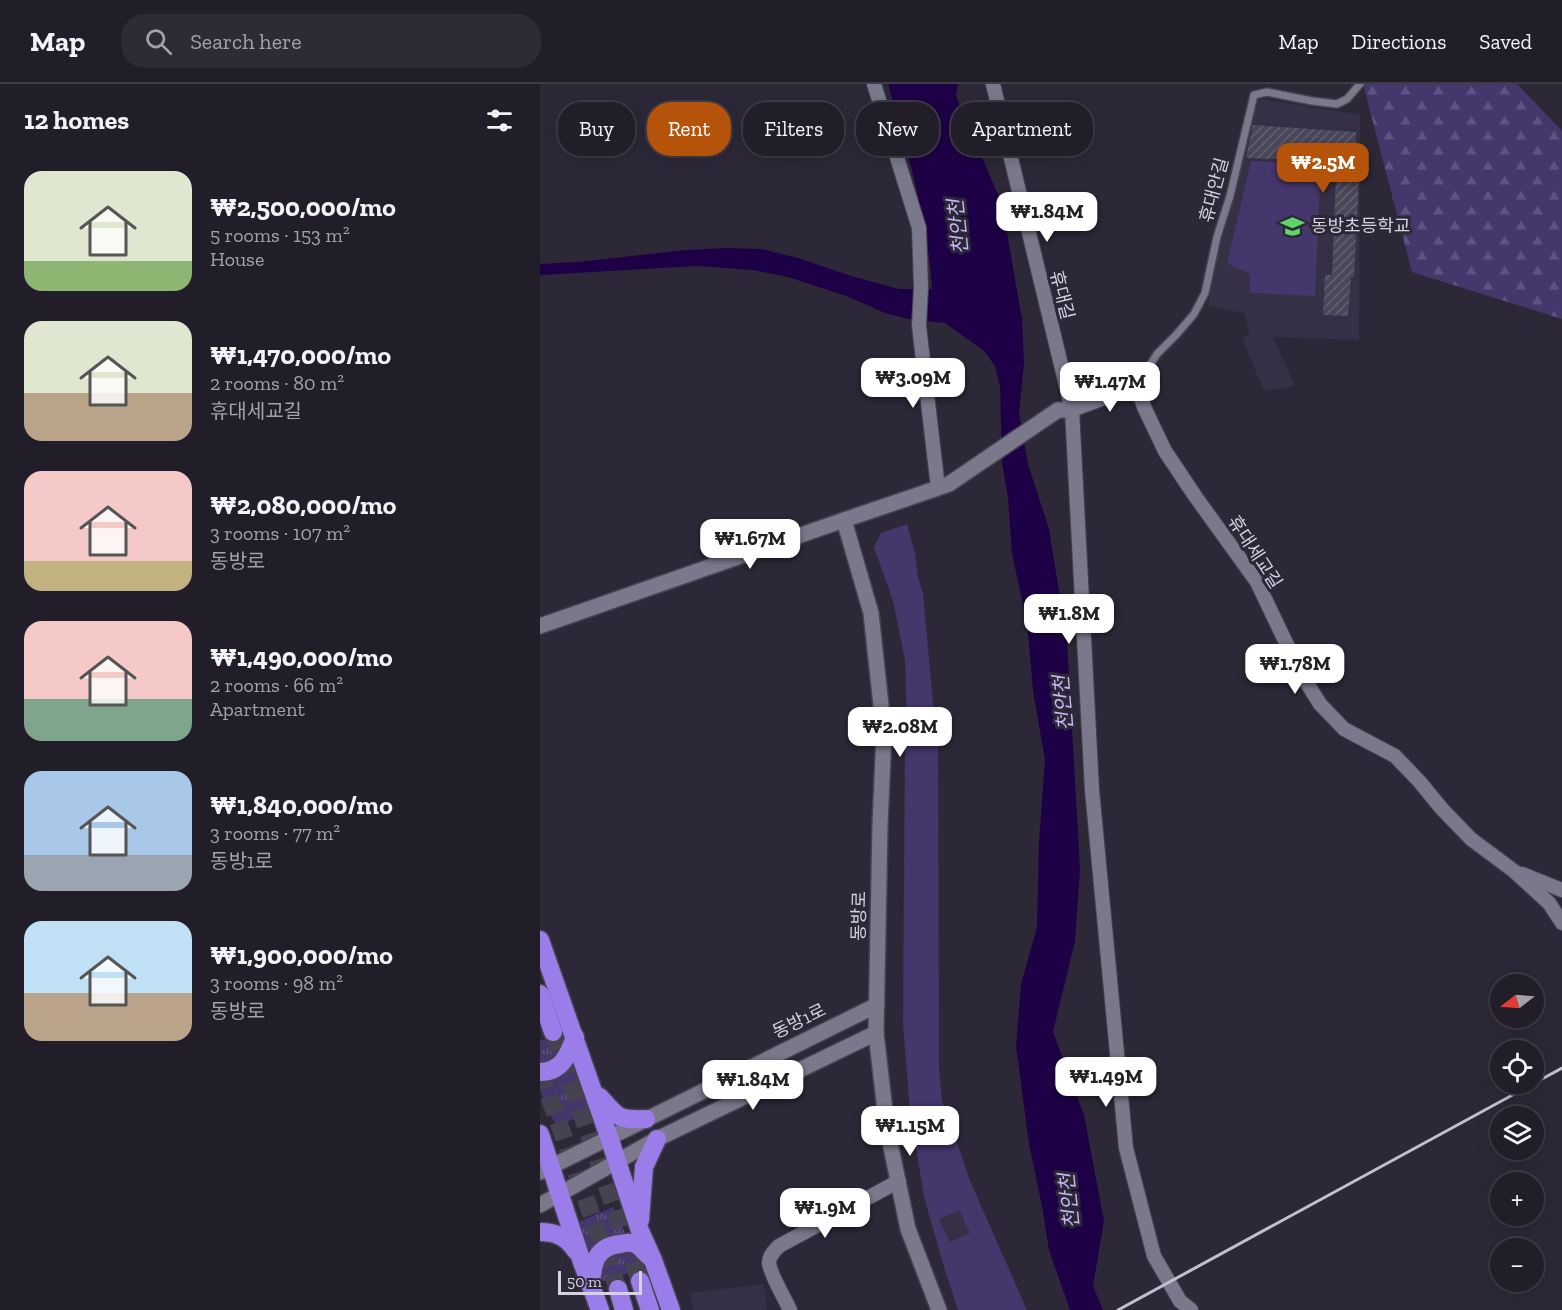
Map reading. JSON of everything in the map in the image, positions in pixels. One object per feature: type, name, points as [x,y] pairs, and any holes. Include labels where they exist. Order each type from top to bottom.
[{"type":"highway","points":[[540,940],[640,1231],[671,1310]]},
{"type":"highway","points":[[540,994],[553,1032]]},
{"type":"highway","points":[[540,1072],[548,1072],[559,1067],[565,1060],[574,1037]]},
{"type":"highway","points":[[586,1070],[600,1097],[615,1115],[629,1119],[646,1119]]},
{"type":"highway","points":[[540,1134],[546,1169],[560,1194],[600,1310]]},
{"type":"highway","points":[[640,1231],[644,1167],[657,1139]]},
{"type":"highway","points":[[540,1232],[550,1232],[567,1239],[582,1262]]},
{"type":"highway","points":[[590,1285],[593,1264],[597,1255],[609,1246],[635,1244],[653,1260]]},
{"type":"highway","points":[[640,1281],[650,1310]]},
{"type":"highway","points":[[618,1289],[624,1310]]},
{"type":"street","points":[[874,84],[919,228],[921,287],[919,326],[944,486]]},
{"type":"street","name":"휴대길","points":[[993,84],[1065,410],[1092,790],[1126,1148],[1155,1256],[1180,1301],[1191,1310]]},
{"type":"street","points":[[540,626],[944,486],[1065,410],[1137,386]]},
{"type":"street","name":"휴대세교길","points":[[1137,386],[1144,407],[1165,451],[1257,582],[1300,672],[1320,704],[1344,729],[1395,756],[1471,839],[1514,871],[1550,903],[1562,923]]},
{"type":"street","name":"동방로","points":[[844,520],[871,613],[884,734],[876,1033],[887,1128],[908,1229],[939,1310]]},
{"type":"street","points":[[1514,871],[1562,890]]},
{"type":"street","name":"동방1로","points":[[546,1169],[877,1005]]},
{"type":"street","points":[[540,1204],[657,1139],[876,1033]]},
{"type":"street","points":[[790,1310],[772,1272],[769,1262],[772,1253],[779,1246],[898,1181]]},
{"type":"lane","name":"휴대안길","points":[[1137,386],[1157,354],[1194,314],[1205,293],[1217,237],[1230,196],[1254,95],[1267,92],[1312,102],[1337,104],[1347,99],[1360,84]]},
{"type":"shaded area","name":"동방초등학교","points":[[1261,99],[1360,115],[1359,340],[1273,337],[1295,386],[1264,391],[1242,338],[1250,335],[1244,313],[1208,306],[1217,256],[1235,196],[1252,105]]},
{"type":"shaded area","points":[[959,1209],[970,1233],[950,1242],[939,1219]]},
{"type":"shaded area","points":[[764,1284],[767,1310],[693,1310],[690,1293]]},
{"type":"green space","points":[[1363,84],[1517,84],[1562,131],[1562,319],[1412,272]]},
{"type":"green space","points":[[1251,161],[1321,165],[1315,296],[1250,293],[1250,274],[1227,263]]},
{"type":"green space","points":[[907,524],[923,594],[935,726],[907,727],[905,660],[893,601],[874,547],[881,533]]},
{"type":"green space","points":[[938,736],[939,1068],[942,1100],[971,1183],[1027,1310],[958,1310],[924,1197],[910,1111],[903,1024],[905,739]],"holes":[[[959,1210],[970,1233],[950,1242],[939,1219]]]},
{"type":"green space","points":[[565,1033],[566,1043],[561,1056],[540,1066],[540,1041]]},
{"type":"green space","points":[[574,1062],[593,1108],[558,1127],[545,1105],[540,1080],[559,1076]]},
{"type":"green space","points":[[613,1207],[627,1239],[587,1263],[574,1224]]},
{"type":"green space","points":[[618,1250],[635,1252],[648,1267],[597,1283],[601,1260]]},
{"type":"water","name":"천안천","points":[[888,84],[958,84],[956,95],[958,102],[951,102],[951,156],[981,156],[984,162],[1002,204],[1022,319],[1024,363],[1019,413],[1028,464],[1049,529],[1067,641],[1080,869],[1075,941],[1053,1032],[1084,1115],[1104,1221],[1093,1286],[1103,1310],[1070,1310],[1049,1250],[1029,1144],[1016,1046],[1021,984],[1037,927],[1039,842],[1045,760],[1033,691],[1027,622],[1012,554],[1008,498],[1002,463],[1000,387],[995,366],[984,351],[945,323],[908,319],[885,313],[846,296],[788,277],[753,270],[697,266],[540,275],[540,264],[685,250],[762,249],[899,289],[932,289],[926,237],[908,156],[939,156],[939,102],[893,102]]},
{"type":"building","points":[[1253,125],[1356,132],[1354,177],[1359,178],[1354,277],[1351,277],[1348,316],[1323,315],[1325,275],[1332,275],[1336,177],[1329,177],[1329,161],[1246,158]]},
{"type":"tunnel","points":[[553,1032],[640,1281]]},
{"type":"tunnel","points":[[540,1071],[618,1289]]},
{"type":"railway","points":[[1118,1310],[1562,1068]]},
{"type":"place","name":"동방초등학교","points":[[1293,226]]}]
